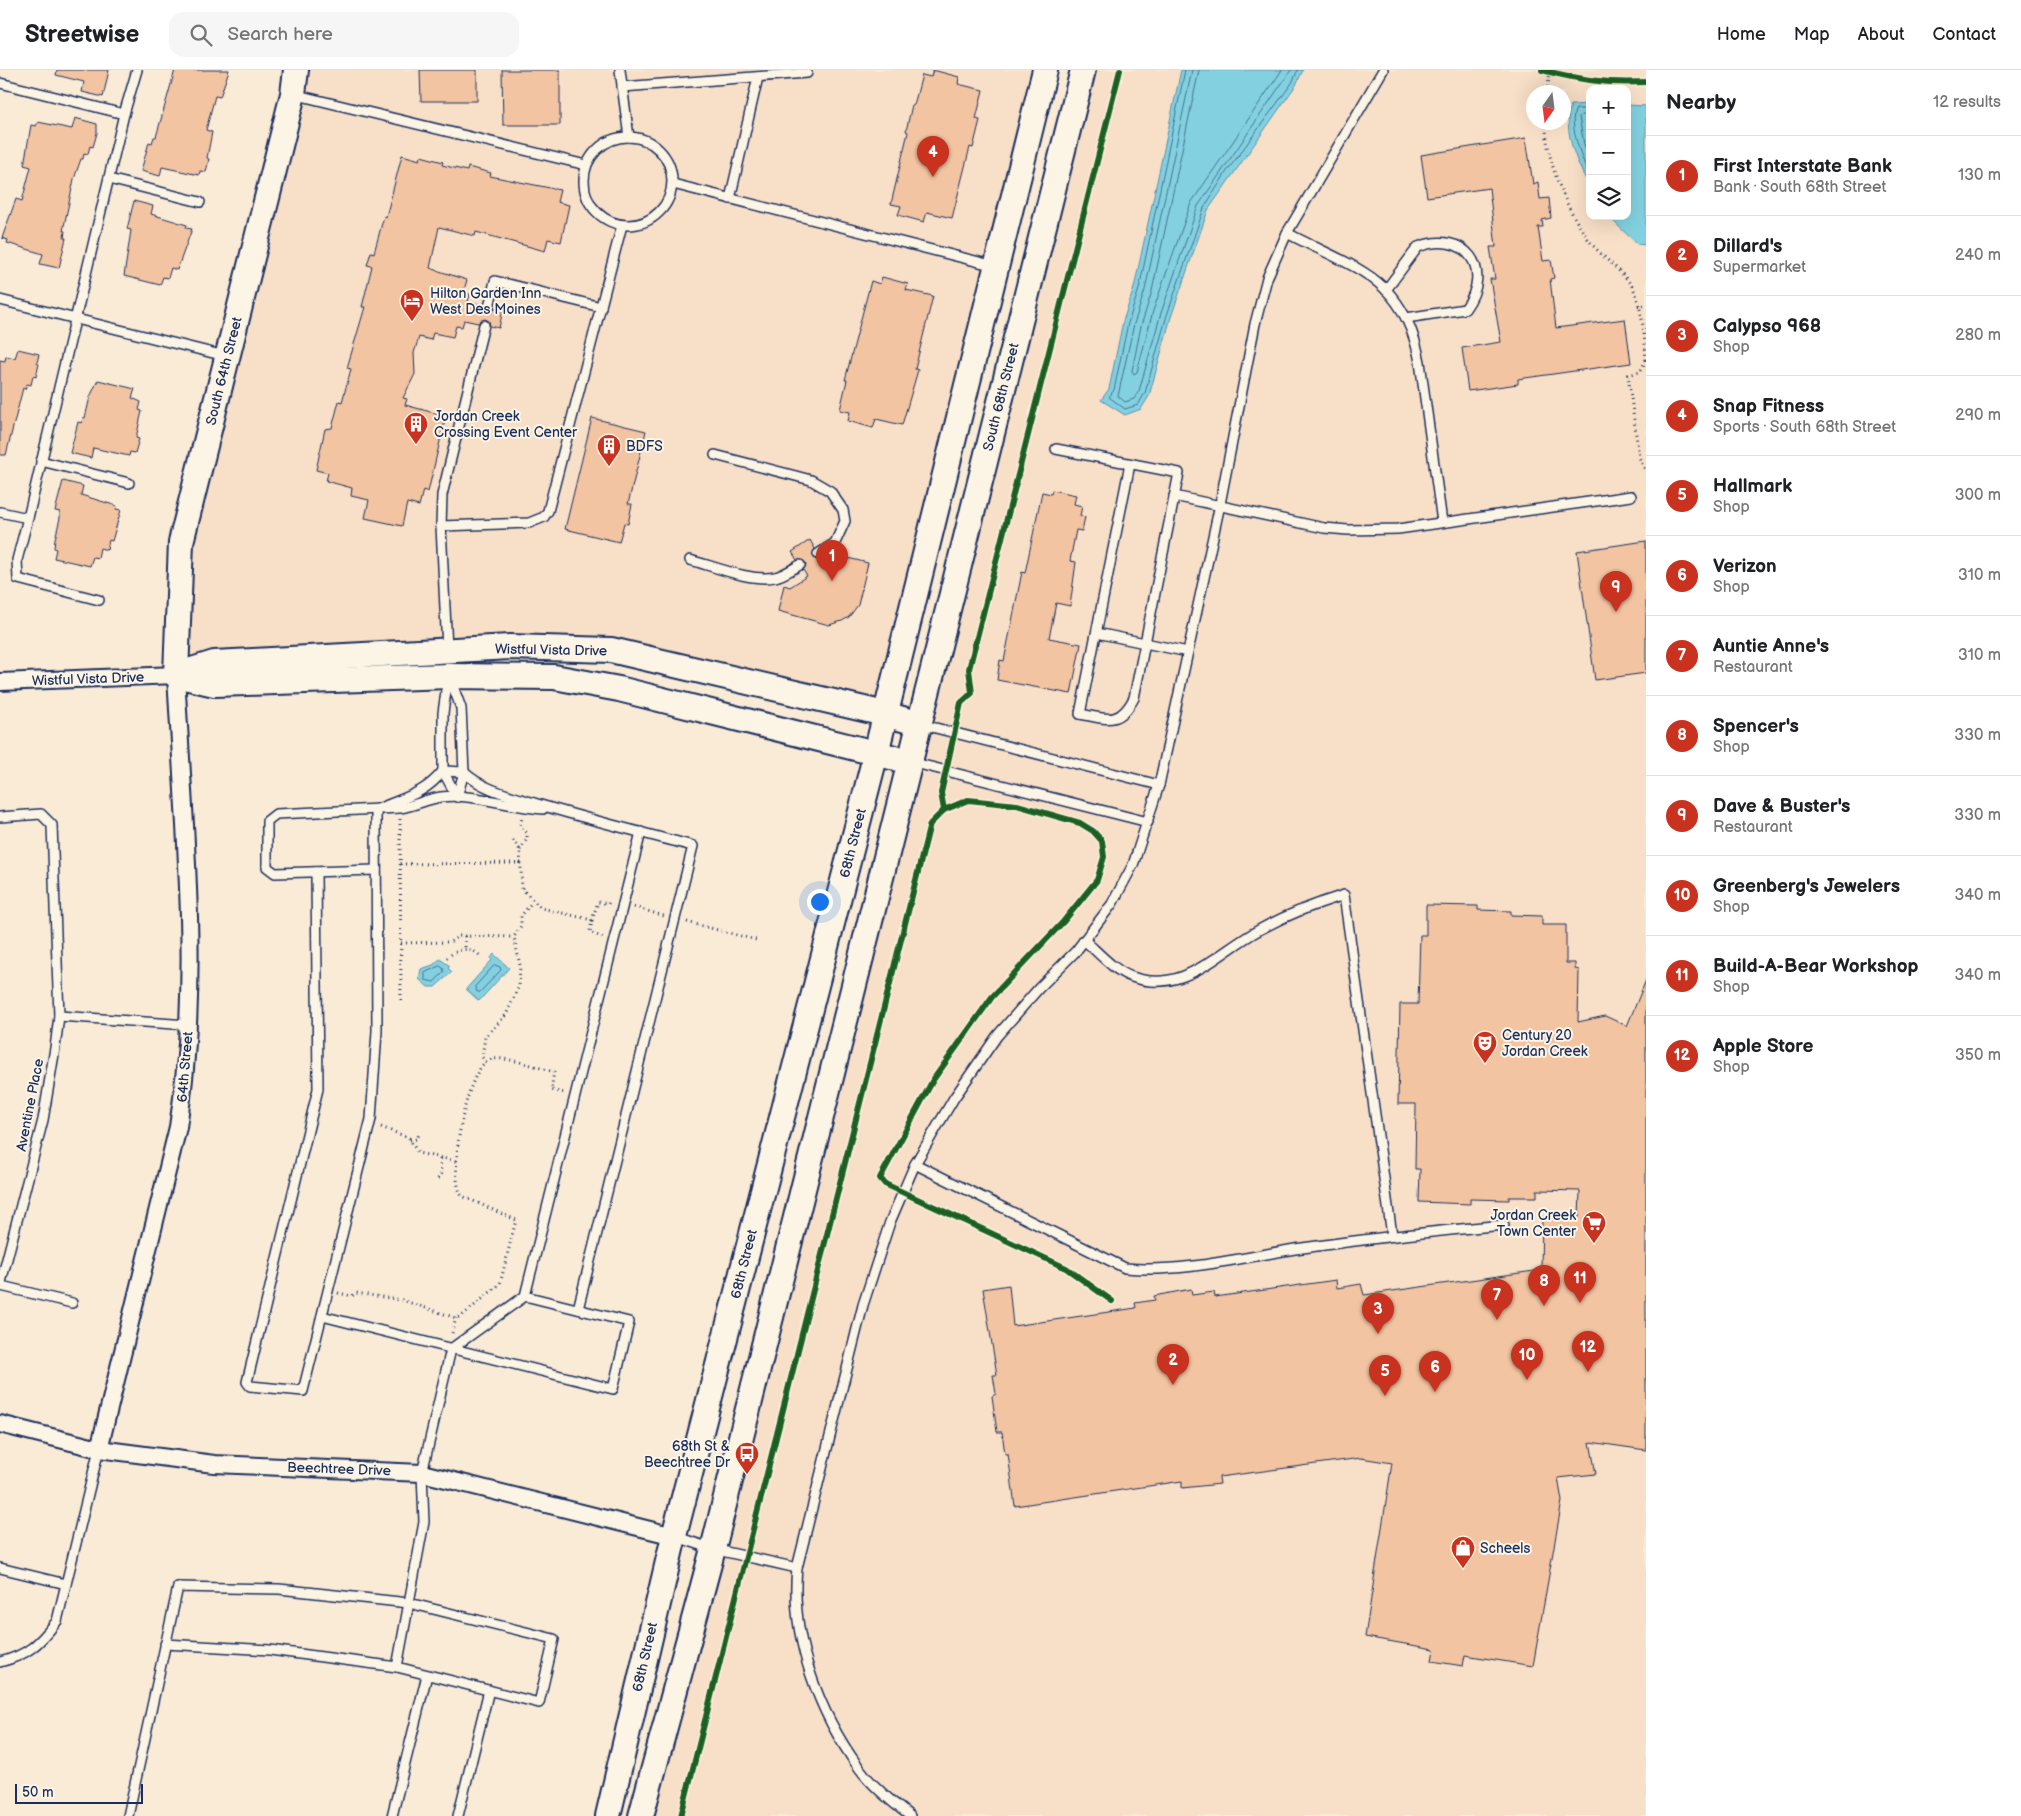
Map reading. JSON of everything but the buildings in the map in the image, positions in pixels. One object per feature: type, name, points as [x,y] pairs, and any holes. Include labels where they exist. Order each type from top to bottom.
[{"type":"street","name":"South 64th Street","points":[[176,676],[181,542],[293,94],[296,70]]},
{"type":"street","points":[[885,714],[1044,70]]},
{"type":"street","name":"South 68th Street","points":[[920,724],[1083,70]]},
{"type":"street","name":"Wistful Vista Drive","points":[[0,682],[176,676],[214,684],[448,663],[550,647],[611,650],[885,714],[920,724]]},
{"type":"street","name":"Wistful Vista Drive","points":[[448,663],[554,677],[619,689],[911,762]]},
{"type":"street","name":"64th Street","points":[[99,1449],[178,1128],[186,1078],[191,962],[176,676]]},
{"type":"street","name":"68th Street","points":[[608,1816],[674,1536],[885,714]]},
{"type":"street","points":[[641,1816],[713,1549],[920,724]]},
{"type":"street","name":"Beechtree Drive","points":[[0,1424],[99,1449],[214,1464],[422,1473],[674,1536]]},
{"type":"lane","points":[[99,600],[18,579],[17,560],[124,114],[137,70]]},
{"type":"lane","points":[[620,70],[629,137]]},
{"type":"lane","points":[[910,1816],[861,1771],[835,1733],[815,1684],[802,1638],[795,1586],[797,1568],[864,1305],[890,1222],[915,1164],[954,1098],[997,1036],[1084,940],[1112,904],[1133,865],[1159,785],[1260,302],[1267,278],[1287,233],[1383,70]]},
{"type":"lane","points":[[622,87],[807,73]]},
{"type":"lane","points":[[730,199],[758,77]]},
{"type":"lane","points":[[0,83],[124,114]]},
{"type":"lane","points":[[293,94],[586,165]]},
{"type":"lane","points":[[629,137],[643,139],[656,146],[669,164],[673,184],[670,195],[661,210],[647,221],[630,226],[605,219],[588,200],[584,185],[586,165],[597,150],[608,142],[629,137]]},
{"type":"lane","points":[[109,180],[200,202]]},
{"type":"lane","points":[[673,184],[996,266]]},
{"type":"lane","points":[[441,526],[529,522],[544,517],[548,511],[622,225]]},
{"type":"lane","points":[[1287,233],[1365,271],[1397,302],[1406,318],[1415,337],[1442,522]]},
{"type":"lane","points":[[1386,290],[1418,246],[1440,241],[1450,243],[1469,254],[1474,262],[1478,276],[1474,296],[1465,309],[1406,318]]},
{"type":"lane","points":[[489,307],[495,280],[600,307]]},
{"type":"lane","points":[[0,300],[228,357]]},
{"type":"lane","points":[[457,798],[443,771],[443,712],[448,663],[441,526],[442,495],[484,325]]},
{"type":"lane","points":[[1056,449],[1179,473],[1134,698],[1124,714],[1118,719],[1109,720],[1080,714],[1130,464]]},
{"type":"lane","points":[[715,456],[811,480],[823,485],[830,491],[843,510],[845,521],[835,543],[818,554]]},
{"type":"lane","points":[[42,460],[129,483]]},
{"type":"lane","points":[[1174,496],[1302,523],[1348,530],[1398,529],[1631,496]]},
{"type":"lane","points":[[0,512],[28,518]]},
{"type":"lane","points":[[690,560],[740,574],[767,578],[780,575],[800,565]]},
{"type":"lane","points":[[1097,633],[1188,652]]},
{"type":"lane","points":[[448,663],[461,708],[464,772],[457,798]]},
{"type":"lane","points":[[920,724],[1159,785]]},
{"type":"lane","points":[[911,762],[1148,822]]},
{"type":"lane","points":[[443,771],[464,772],[474,781],[487,788],[556,810],[694,846],[578,1309]]},
{"type":"lane","points":[[376,810],[418,794],[433,784],[443,771]]},
{"type":"lane","points":[[376,870],[276,873],[268,867],[267,821],[276,814],[400,808],[414,806],[440,797],[471,798],[524,808],[556,810]]},
{"type":"lane","points":[[316,872],[318,1089],[246,1382],[250,1386],[304,1391],[370,1124],[377,1032],[376,810]]},
{"type":"lane","name":"Aventine Place","points":[[0,817],[41,814],[52,825],[59,1016],[43,1120],[0,1286],[72,1303]]},
{"type":"lane","points":[[397,1667],[424,1522],[422,1473],[451,1349],[525,1296],[641,832]]},
{"type":"lane","points":[[1084,940],[1119,970],[1132,977],[1167,981],[1192,974],[1258,930],[1305,908],[1344,895],[1392,1235]]},
{"type":"lane","points":[[59,1016],[188,1025]]},
{"type":"lane","points":[[915,1164],[1125,1268],[1180,1267],[1392,1235],[1504,1226]]},
{"type":"lane","points":[[322,1316],[613,1389],[629,1322],[525,1296]]},
{"type":"lane","points":[[0,1662],[17,1658],[39,1644],[57,1621],[99,1449]]},
{"type":"lane","points":[[674,1536],[713,1549],[797,1568]]},
{"type":"lane","points":[[0,1568],[66,1584]]},
{"type":"lane","points":[[128,1816],[165,1644],[178,1587],[279,1589],[409,1604],[554,1638],[539,1703],[397,1667],[270,1650],[165,1644]]},
{"type":"lane","points":[[392,1816],[427,1675]]},
{"type":"lane","points":[[458,1816],[489,1690]]},
{"type":"path","points":[[1542,70],[1558,74]]},
{"type":"path","points":[[1548,85],[1550,72]]},
{"type":"path","points":[[1547,130],[1555,172],[1568,205],[1592,245],[1627,280],[1636,294],[1646,360],[1640,372],[1628,375],[1639,457],[1646,472]]},
{"type":"path","points":[[1638,306],[1646,305]]},
{"type":"path","points":[[400,808],[401,1003]]},
{"type":"path","points":[[520,850],[527,839],[527,832],[520,826],[524,808]]},
{"type":"path","points":[[400,864],[521,863]]},
{"type":"path","points":[[486,1062],[482,1057],[485,1037],[506,1015],[519,986],[520,965],[514,937],[521,926],[521,916],[532,902]]},
{"type":"path","points":[[592,920],[590,932],[603,938],[601,945]]},
{"type":"path","points":[[401,943],[450,942],[459,936],[514,937]]},
{"type":"path","points":[[464,936],[465,948]]},
{"type":"path","points":[[447,958],[453,952],[465,948],[476,951],[482,958]]},
{"type":"path","points":[[328,1290],[352,1296],[356,1293],[402,1300],[456,1318],[462,1316],[500,1284],[516,1220],[462,1196],[458,1191],[456,1161],[468,1096],[479,1070],[486,1062],[497,1058],[554,1072],[551,1090],[575,1095]]},
{"type":"path","points":[[370,1124],[391,1129],[410,1140],[418,1153],[456,1161]]},
{"type":"path","points":[[410,1140],[417,1139],[420,1132]]},
{"type":"path","points":[[438,1180],[441,1174],[440,1158]]},
{"type":"shaded area","points":[[296,70],[1045,70],[885,714],[610,659],[559,653],[176,675],[177,603]]},
{"type":"shaded area","name":"Jordan Creek Town Center","points":[[1083,70],[1646,70],[1646,1816],[641,1816]]},
{"type":"water","points":[[1181,70],[1303,70],[1296,85],[1208,210],[1171,317],[1149,396],[1141,409],[1125,415],[1101,400],[1109,389],[1123,321],[1134,288]]},
{"type":"water","points":[[1586,104],[1586,179],[1572,147],[1569,130],[1571,130],[1571,105]]},
{"type":"water","points":[[1631,105],[1646,106],[1646,245],[1637,244],[1612,220],[1631,220]]},
{"type":"water","points":[[494,954],[509,968],[479,1001],[466,989],[492,960],[491,958]]},
{"type":"water","points":[[440,959],[450,966],[448,968],[452,972],[435,987],[428,987],[419,979],[421,969],[433,965]]},
{"type":"cycle path","points":[[681,1816],[930,824],[944,810],[941,793],[961,703],[972,693],[969,669],[1120,70]]},
{"type":"cycle path","points":[[1542,70],[1594,80],[1646,82]]},
{"type":"cycle path","points":[[944,810],[968,800],[1017,805],[1080,823],[1093,831],[1102,841],[1104,857],[1097,880],[1063,922],[992,997],[933,1080],[880,1178],[885,1184],[1066,1268],[1112,1301]]},
{"type":"place","name":"Snap Fitness","points":[[933,177]]},
{"type":"place","name":"Hilton Garden Inn West Des Moines","points":[[412,322]]},
{"type":"place","name":"Jordan Creek Crossing Event Center","points":[[416,445]]},
{"type":"place","name":"BDFS","points":[[609,467]]},
{"type":"place","name":"First Interstate Bank","points":[[832,581]]},
{"type":"place","name":"Dave & Buster's","points":[[1616,612]]},
{"type":"place","name":"Century 20 Jordan Creek","points":[[1485,1064]]},
{"type":"place","name":"Jordan Creek Town Center","points":[[1594,1244]]},
{"type":"place","name":"Build-A-Bear Workshop","points":[[1580,1303]]},
{"type":"place","name":"Spencer's","points":[[1544,1306]]},
{"type":"place","name":"Auntie Anne's","points":[[1497,1320]]},
{"type":"place","name":"Calypso 968","points":[[1378,1334]]},
{"type":"place","name":"Apple Store","points":[[1588,1372]]},
{"type":"place","name":"Greenberg's Jewelers","points":[[1527,1380]]},
{"type":"place","name":"Dillard's","points":[[1173,1385]]},
{"type":"place","name":"Verizon","points":[[1435,1392]]},
{"type":"place","name":"Hallmark","points":[[1385,1396]]},
{"type":"place","name":"68th St & Beechtree Dr","points":[[747,1475]]},
{"type":"place","name":"Scheels","points":[[1463,1569]]}]
